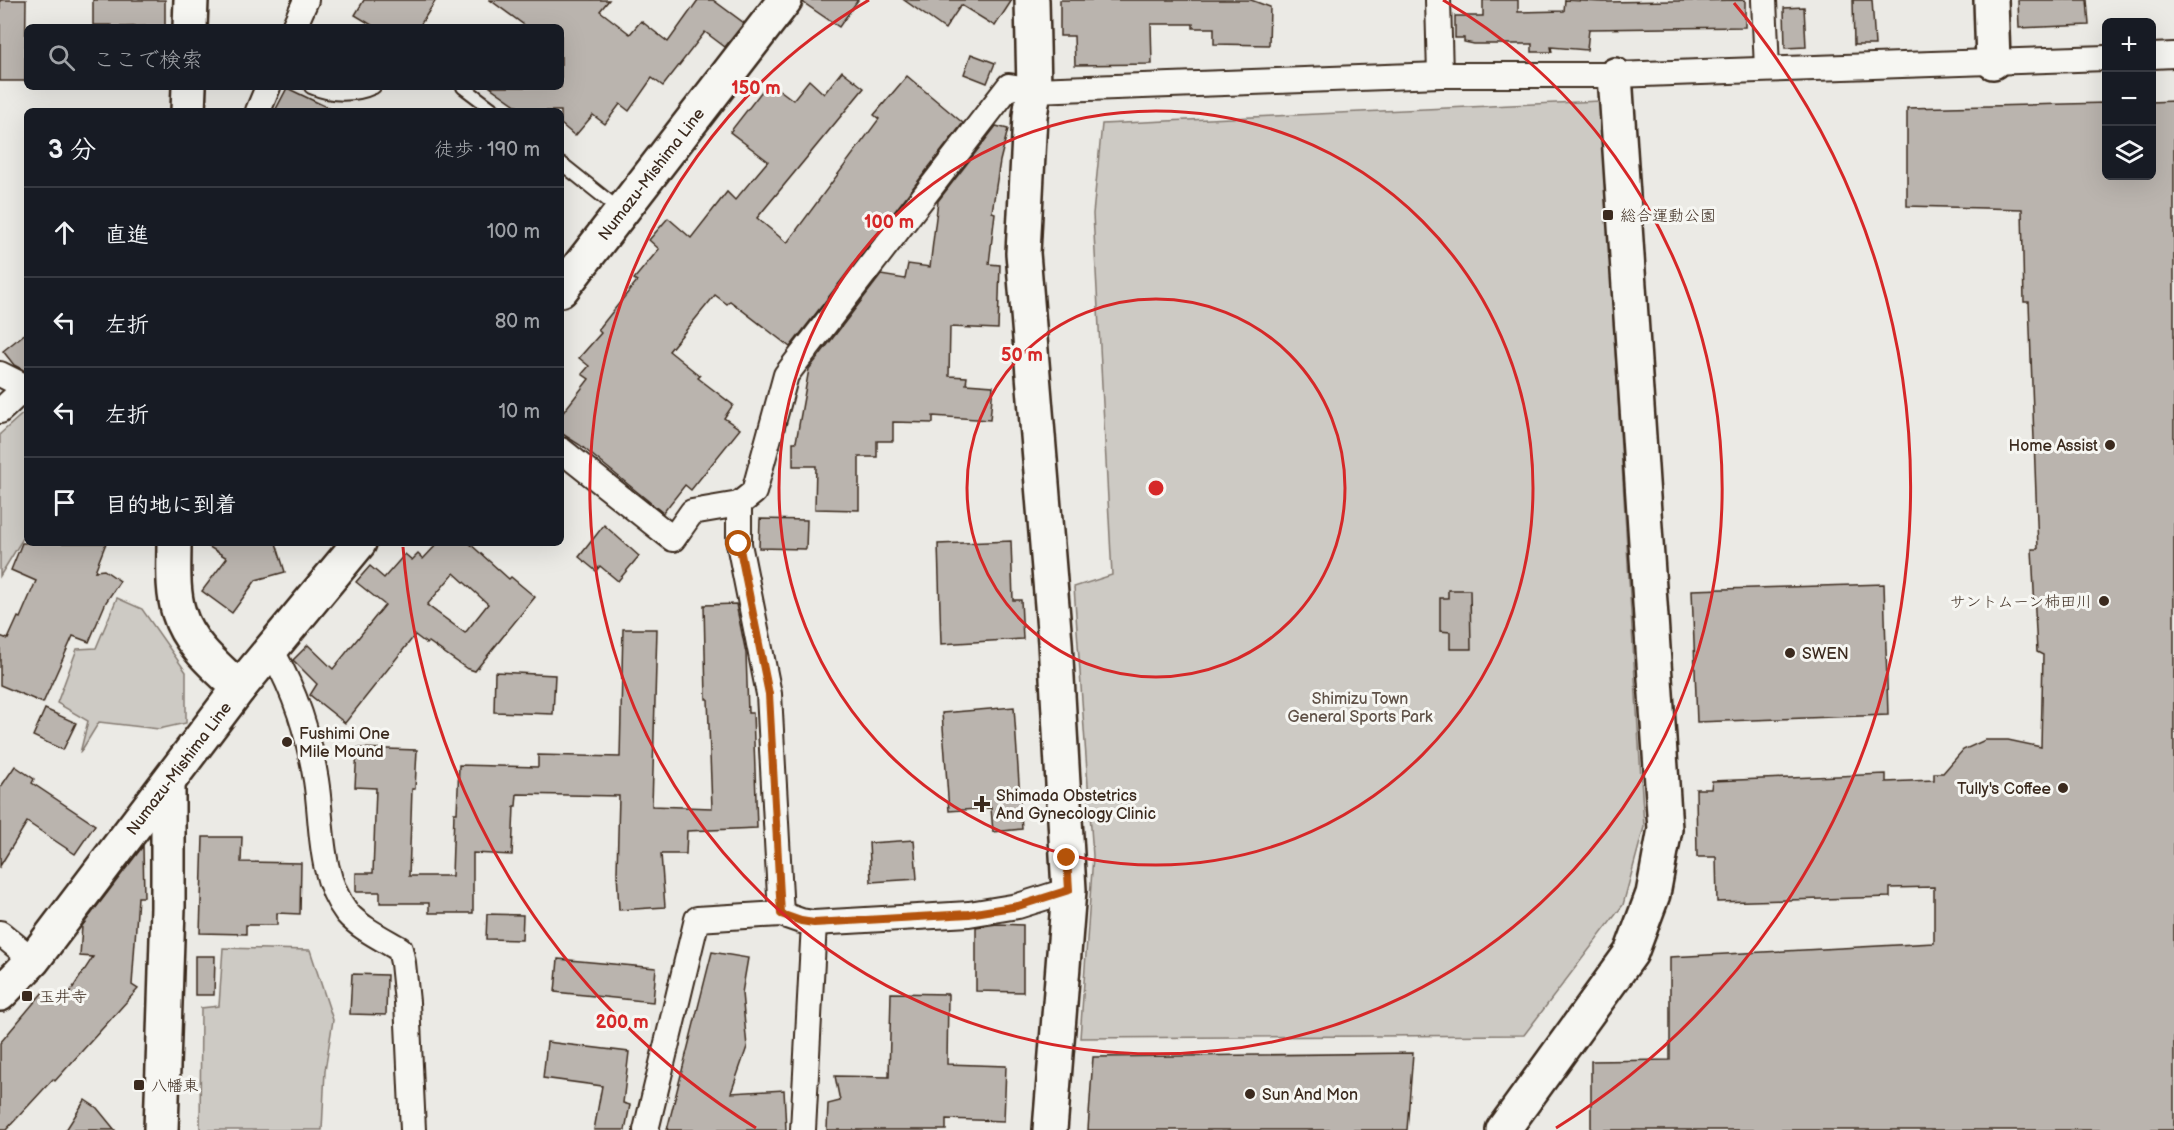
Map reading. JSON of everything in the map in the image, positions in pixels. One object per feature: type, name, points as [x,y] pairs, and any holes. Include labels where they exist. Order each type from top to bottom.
[{"type":"street","points":[[190,24],[191,0]]},
{"type":"street","points":[[295,24],[306,0]]},
{"type":"street","name":"Numazu-Mishima Line","points":[[564,286],[785,0]]},
{"type":"street","points":[[1032,0],[1035,90],[1030,116],[1023,253],[1055,642],[1069,890],[1050,1130]]},
{"type":"street","points":[[1438,0],[1440,75]]},
{"type":"street","points":[[1764,0],[1767,69]]},
{"type":"street","points":[[1991,0],[1993,63]]},
{"type":"street","points":[[2156,56],[2174,55]]},
{"type":"street","points":[[564,452],[673,539],[692,512],[739,504],[754,492],[786,375],[1009,86],[1035,90],[1440,75],[1615,75],[2102,58]]},
{"type":"street","points":[[1503,1130],[1631,953],[1653,894],[1665,829],[1615,75]]},
{"type":"street","points":[[188,108],[189,90]]},
{"type":"street","points":[[259,108],[267,90]]},
{"type":"street","points":[[0,374],[24,385]]},
{"type":"street","points":[[0,411],[24,389]]},
{"type":"street","points":[[739,504],[739,544],[769,694],[781,914]]},
{"type":"street","points":[[174,546],[178,613],[189,636],[239,688]]},
{"type":"street","name":"Numazu-Mishima Line","points":[[0,994],[33,960],[239,688],[272,651],[357,546]]},
{"type":"street","points":[[272,651],[295,696],[306,729],[316,783],[323,852],[329,876],[340,902],[348,914],[362,925],[400,949],[407,1002],[413,1130]]},
{"type":"street","points":[[161,1130],[168,906],[168,783]]},
{"type":"street","points":[[646,1130],[697,919],[781,914],[814,923],[969,914],[1018,906],[1069,890]]},
{"type":"street","points":[[803,1130],[814,923]]},
{"type":"street","points":[[0,933],[33,960]]},
{"type":"lane","points":[[318,90],[348,94],[368,90]]},
{"type":"lane","points":[[467,90],[491,108]]},
{"type":"lane","points":[[564,166],[622,211]]},
{"type":"green space","name":"Shimizu Town General Sports Park","points":[[1600,101],[1644,827],[1623,905],[1524,1035],[1080,1038],[1093,856],[1074,587],[1112,575],[1093,214],[1102,124]]},
{"type":"green space","points":[[24,413],[24,537],[0,576],[0,434]]},
{"type":"green space","points":[[117,598],[142,609],[186,672],[186,723],[159,729],[99,722],[80,753],[88,721],[57,703],[77,649],[96,648]]},
{"type":"green space","points":[[223,948],[310,950],[333,1020],[325,1071],[322,1130],[200,1130],[201,1008],[219,1006]]},
{"type":"building","points":[[0,0],[26,0],[24,81],[0,81]]},
{"type":"building","points":[[93,0],[165,0],[165,24],[93,24]]},
{"type":"building","points":[[364,0],[436,0],[421,24],[370,24],[355,15]]},
{"type":"building","points":[[490,0],[609,0],[600,11],[630,34],[641,21],[668,42],[698,0],[713,0],[744,23],[725,47],[705,32],[663,86],[652,78],[629,111],[620,104],[605,124],[593,115],[575,136],[564,127],[564,108],[520,108],[494,90],[564,90],[564,24],[523,24]]},
{"type":"building","points":[[803,0],[858,0],[839,27],[804,3]]},
{"type":"building","points":[[904,0],[1012,0],[995,26],[961,5],[945,29]]},
{"type":"building","points":[[1060,0],[1251,0],[1270,7],[1269,45],[1214,44],[1214,28],[1193,28],[1193,24],[1151,24],[1152,64],[1075,65],[1074,36],[1060,36]]},
{"type":"building","points":[[1483,0],[1518,0],[1518,12],[1564,11],[1565,0],[1603,2],[1745,0],[1745,27],[1589,29],[1587,50],[1551,47],[1552,52],[1532,52],[1532,44],[1474,44],[1464,42],[1464,38],[1455,38],[1455,16],[1483,16]]},
{"type":"building","points":[[1853,0],[1872,0],[1875,45],[1854,45]]},
{"type":"building","points":[[2018,0],[2087,0],[2089,25],[2019,28]]},
{"type":"building","points":[[1804,7],[1806,47],[1785,48],[1784,8]]},
{"type":"building","points":[[971,54],[995,63],[987,83],[964,74]]},
{"type":"building","points":[[842,71],[864,88],[757,218],[787,243],[879,119],[874,115],[907,76],[963,123],[790,347],[730,301],[727,304],[715,295],[669,351],[700,376],[698,378],[733,405],[724,418],[740,429],[691,490],[685,485],[663,513],[580,445],[564,435],[564,411],[589,379],[582,374],[589,366],[579,358],[601,333],[598,330],[637,281],[634,279],[659,249],[649,240],[668,218],[691,238],[727,192],[735,200],[768,161],[730,132],[769,82],[793,100],[809,80],[824,94]]},
{"type":"building","points":[[286,90],[291,90],[329,108],[277,108]]},
{"type":"building","name":"サントムーン柿田川","points":[[2174,101],[2174,1130],[1591,1130],[1591,1061],[1670,1060],[1670,957],[1934,943],[1934,887],[1890,888],[1890,897],[1717,902],[1716,857],[1697,857],[1696,789],[1711,789],[1712,781],[1886,774],[1886,782],[1934,780],[1934,773],[1943,773],[1963,750],[1985,740],[2008,740],[2041,747],[2043,655],[2037,652],[2032,549],[2038,549],[2029,302],[2024,302],[2022,209],[1907,206],[1907,108],[2102,103],[2102,180],[2156,180],[2156,102]]},
{"type":"building","points":[[996,126],[1008,129],[992,212],[995,213],[989,264],[1000,265],[998,329],[950,327],[949,376],[967,377],[966,384],[993,386],[990,420],[933,416],[933,423],[893,422],[893,441],[877,441],[877,457],[859,457],[859,510],[815,509],[816,466],[793,466],[793,442],[796,442],[809,369],[881,275],[905,279],[908,264],[930,267],[938,201]]},
{"type":"building","points":[[24,334],[24,370],[14,365],[3,351]]},
{"type":"building","points":[[760,519],[807,520],[806,549],[759,548]]},
{"type":"building","points":[[604,525],[639,556],[618,581],[600,566],[596,571],[579,557]]},
{"type":"building","points":[[1011,541],[1013,600],[1021,600],[1023,639],[941,644],[938,544]]},
{"type":"building","points":[[22,543],[24,546],[105,546],[95,571],[104,570],[120,581],[106,602],[89,642],[73,636],[43,703],[0,685],[0,636],[8,639],[36,581],[11,570]]},
{"type":"building","points":[[208,546],[277,546],[285,572],[256,580],[232,613],[202,591],[227,558]]},
{"type":"building","points":[[435,546],[472,546],[509,579],[511,577],[535,597],[475,671],[466,668],[415,635],[345,723],[310,695],[317,684],[293,660],[308,645],[333,669],[385,605],[356,582],[370,566],[384,578],[405,554],[412,560],[418,554],[423,559]],"holes":[[[454,573],[488,604],[465,633],[427,605]]]},
{"type":"building","name":"SWEN","points":[[1884,584],[1888,715],[1697,722],[1692,590]]},
{"type":"building","points":[[1448,590],[1470,590],[1471,649],[1450,649],[1450,632],[1440,631],[1440,598],[1448,598]]},
{"type":"building","points":[[736,604],[746,653],[748,713],[753,713],[757,828],[687,831],[686,854],[661,854],[665,907],[619,910],[617,872],[619,796],[517,794],[516,806],[514,806],[512,855],[473,853],[473,913],[429,913],[429,903],[380,903],[380,892],[356,892],[356,873],[373,873],[376,788],[355,787],[357,748],[417,750],[415,789],[412,789],[409,876],[452,876],[454,813],[457,813],[459,765],[538,767],[538,755],[620,757],[623,629],[657,629],[652,806],[712,808],[704,605]]},
{"type":"building","points":[[495,672],[555,675],[553,714],[494,712]]},
{"type":"building","points":[[1014,707],[1022,829],[993,832],[991,808],[949,811],[942,713]]},
{"type":"building","points":[[45,709],[76,723],[63,750],[33,736]]},
{"type":"building","points":[[15,766],[34,779],[32,783],[95,825],[75,854],[27,822],[0,866],[0,788]]},
{"type":"building","points":[[203,837],[242,837],[241,862],[301,863],[300,914],[277,913],[277,925],[246,925],[246,934],[200,933]]},
{"type":"building","points":[[914,840],[917,879],[871,882],[869,843]]},
{"type":"building","points":[[143,846],[144,897],[138,897],[132,985],[138,989],[55,1081],[53,1079],[6,1130],[0,1130],[0,1043],[43,992],[61,1006],[93,957],[80,956],[82,926]]},
{"type":"building","points":[[487,914],[523,915],[522,940],[486,939]]},
{"type":"building","points":[[997,924],[1023,925],[1023,992],[976,991],[976,927]]},
{"type":"building","points":[[712,952],[748,958],[742,993],[747,1047],[731,1093],[784,1090],[786,1130],[667,1130]]},
{"type":"building","points":[[195,956],[215,956],[214,995],[195,995]]},
{"type":"building","points":[[558,959],[656,968],[653,1002],[555,992]]},
{"type":"building","points":[[352,974],[387,975],[386,1015],[350,1014]]},
{"type":"building","points":[[891,993],[948,994],[947,1064],[1006,1066],[1004,1121],[946,1119],[946,1130],[827,1130],[828,1104],[840,1101],[835,1076],[889,1077]]},
{"type":"building","points":[[547,1042],[629,1052],[623,1103],[630,1105],[625,1130],[594,1130],[602,1086],[543,1078]]},
{"type":"building","name":"Sun And Mon","points":[[1413,1053],[1407,1130],[1088,1130],[1093,1057]]},
{"type":"building","points":[[85,1100],[97,1108],[115,1130],[66,1130]]},
{"type":"place","name":"総合運動公園","points":[[1608,215]]},
{"type":"place","name":"Home Assist","points":[[2110,445]]},
{"type":"place","name":"サントムーン柿田川","points":[[2104,601]]},
{"type":"place","name":"SWEN","points":[[1790,653]]},
{"type":"place","name":"Fushimi One Mile Mound","points":[[287,742]]},
{"type":"place","name":"Tully's Coffee","points":[[2063,788]]},
{"type":"place","name":"Shimada Obstetrics And Gynecology Clinic","points":[[982,804]]},
{"type":"place","name":"玉井寺","points":[[27,996]]},
{"type":"place","name":"八幡東","points":[[139,1085]]},
{"type":"place","name":"Sun And Mon","points":[[1250,1094]]},
{"type":"route","points":[[739,544],[769,694],[781,914],[814,923],[969,914],[1018,906],[1069,890],[1067,858]]}]
